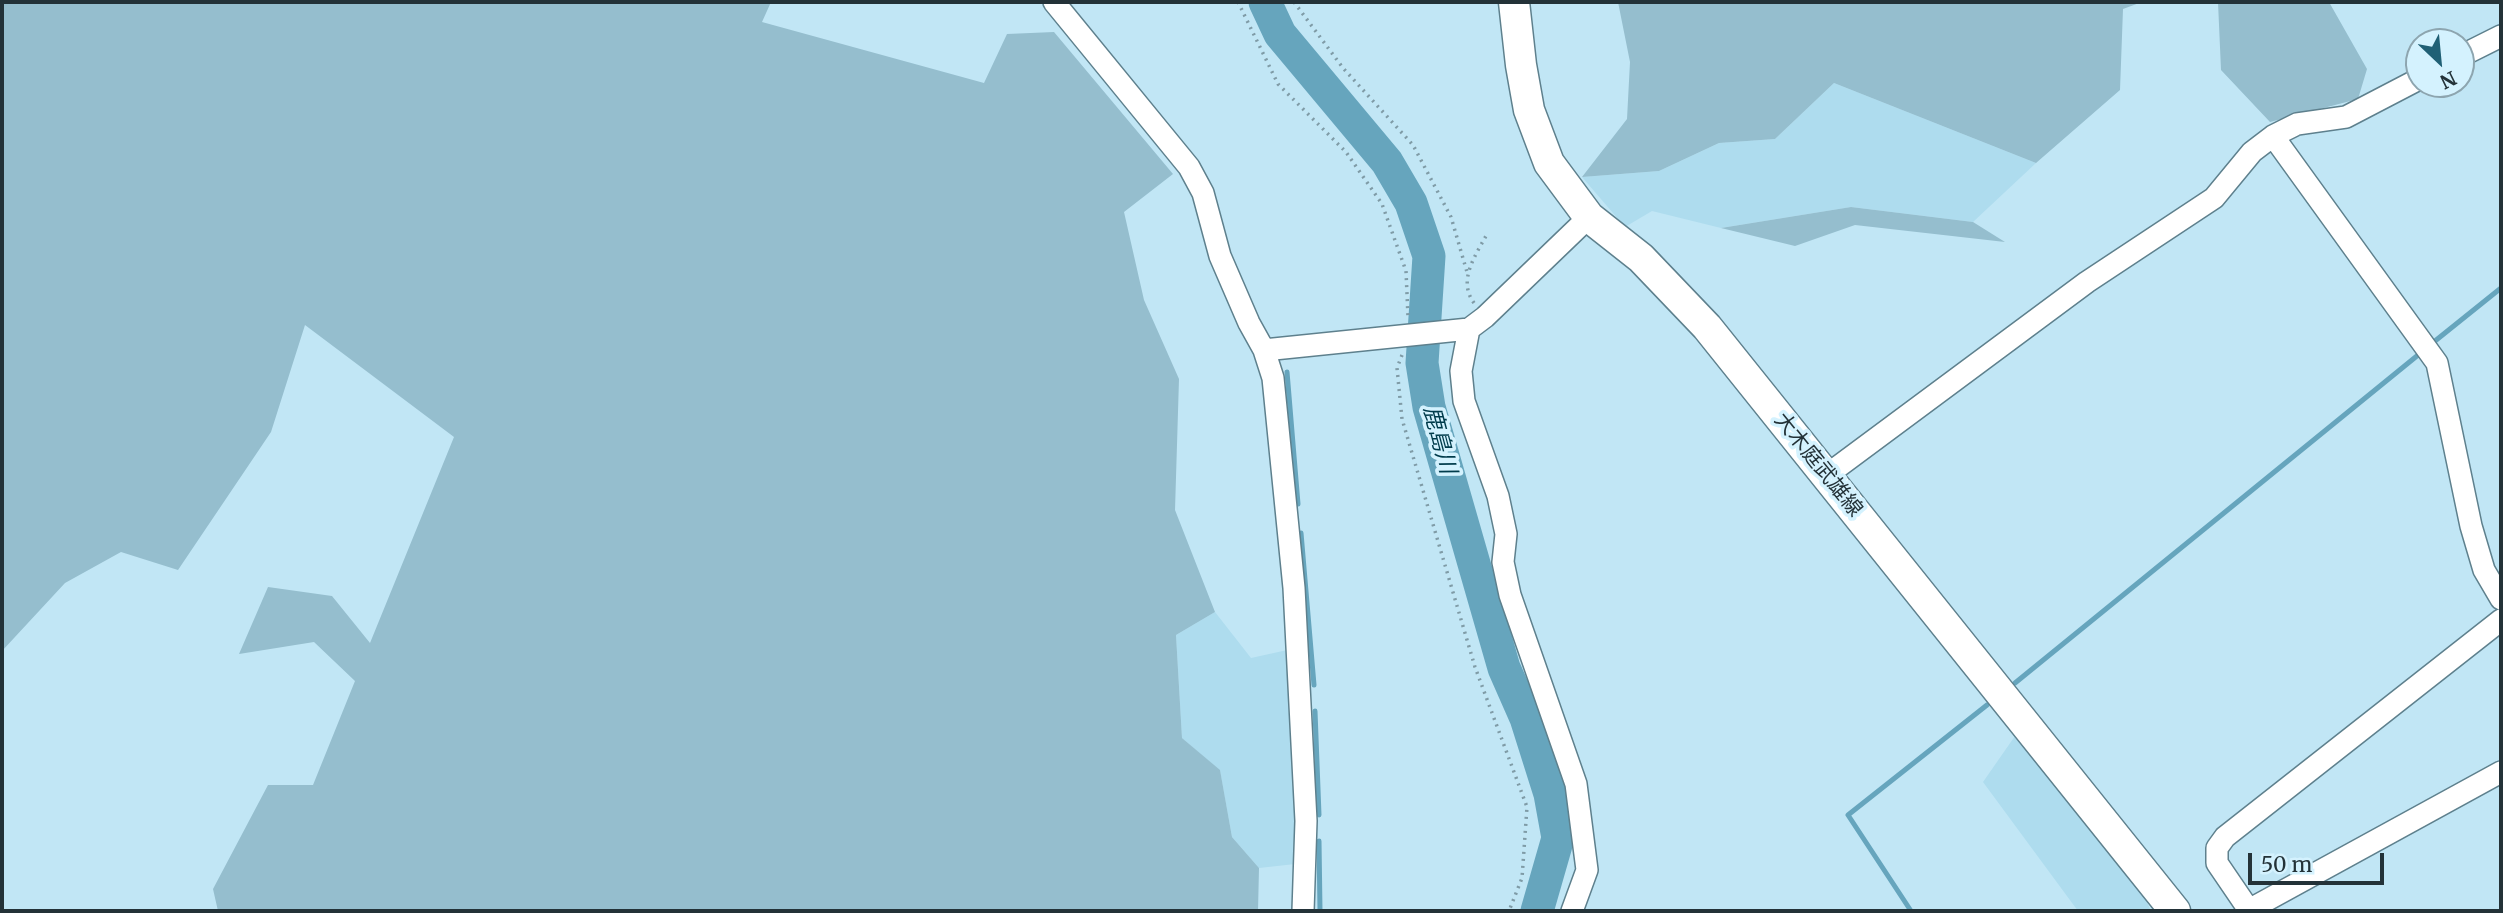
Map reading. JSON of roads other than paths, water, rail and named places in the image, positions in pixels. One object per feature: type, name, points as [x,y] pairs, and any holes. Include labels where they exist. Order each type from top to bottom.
[{"type":"main road","name":"大木庭武雄線","points":[[1514,2],[1529,110],[1549,163],[1589,217],[1641,258],[1707,327],[2175,911]]},
{"type":"street","points":[[1054,2],[1189,167],[1203,193],[1220,256],[1249,323],[1264,350],[1273,378],[1279,416],[1294,588],[1306,821],[1303,911]]},
{"type":"street","points":[[2475,50],[2501,36]]},
{"type":"street","points":[[1827,475],[2087,282],[2214,198],[2252,152],[2273,136],[2297,124],[2346,117],[2405,86]]},
{"type":"street","points":[[2273,136],[2437,363],[2471,526],[2484,570],[2501,599]]},
{"type":"street","points":[[1572,911],[1587,870],[1576,785],[1510,595],[1503,562],[1506,534],[1498,496],[1464,401],[1461,371],[1471,326],[1589,217]]},
{"type":"street","points":[[1264,350],[1471,326]]},
{"type":"street","points":[[2501,620],[2225,837],[2217,848],[2217,863],[2248,911],[2501,772]]},
{"type":"waterway","name":"鹿島川","points":[[1265,2],[1280,34],[1387,162],[1411,203],[1429,256],[1422,363],[1429,407],[1504,668],[1526,718],[1550,794],[1558,838],[1537,911]]},
{"type":"waterway","points":[[2430,345],[2501,288]]},
{"type":"waterway","points":[[2015,683],[2423,351]]},
{"type":"waterway","points":[[1287,372],[1298,504]]},
{"type":"waterway","points":[[1301,533],[1314,685]]},
{"type":"waterway","points":[[1911,911],[1848,815],[1987,705]]},
{"type":"waterway","points":[[1315,711],[1319,815]]},
{"type":"waterway","points":[[1319,841],[1320,911]]}]
